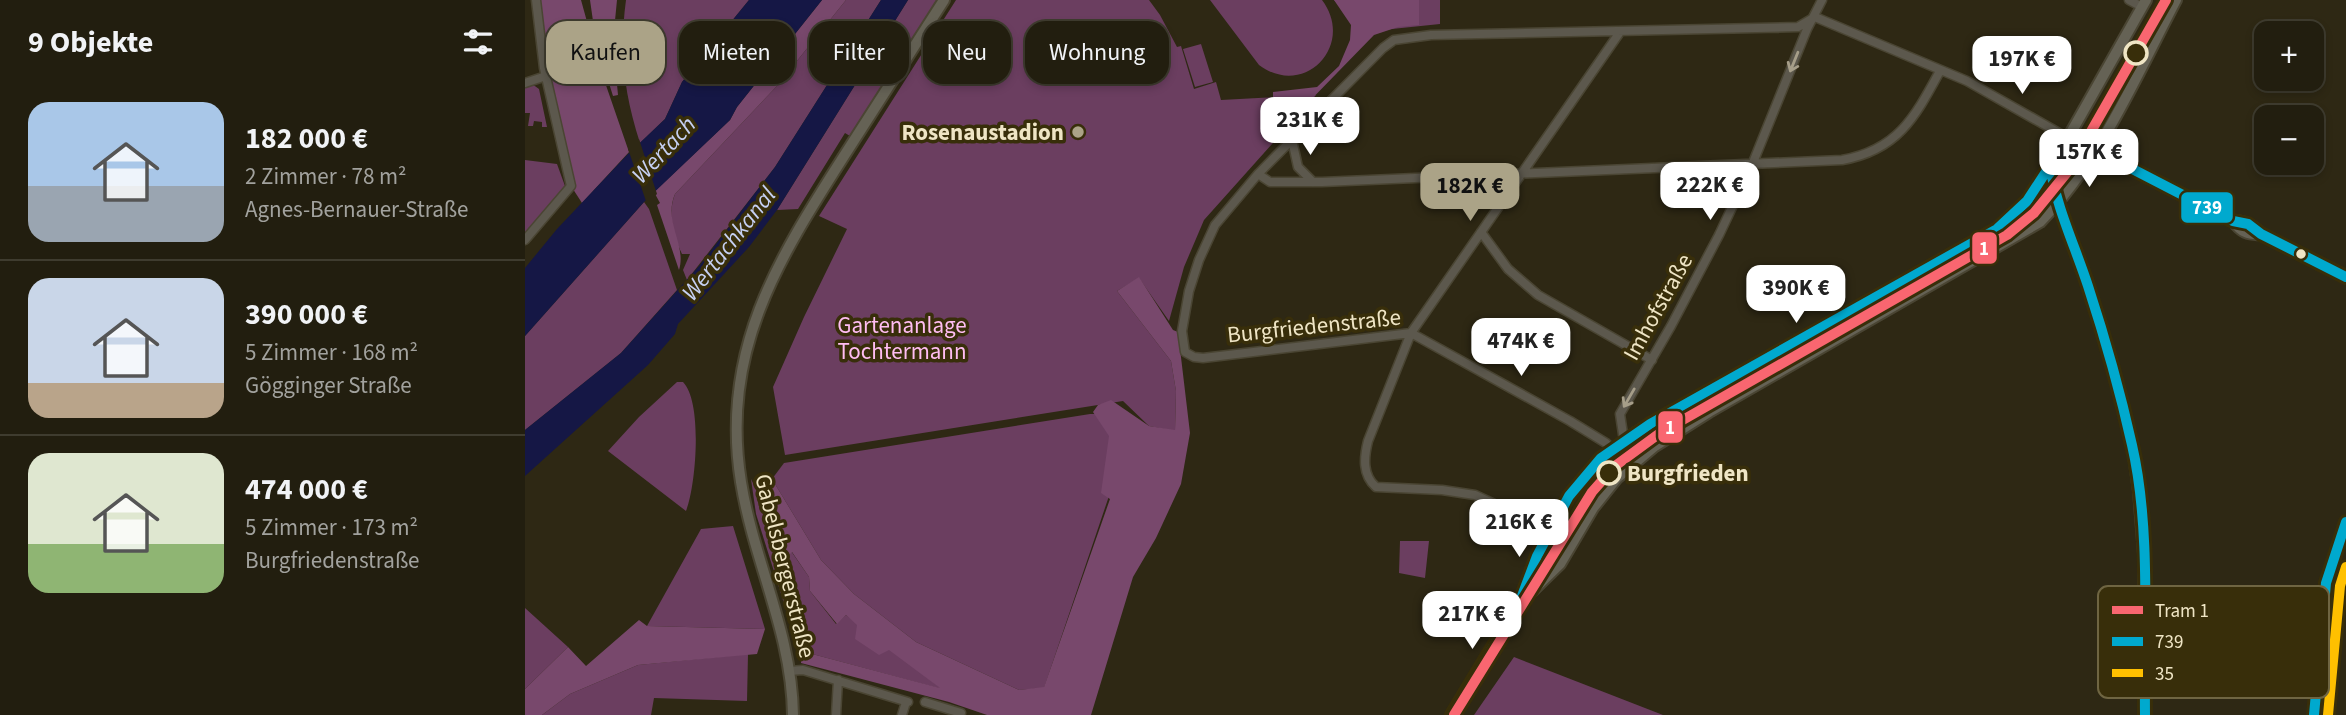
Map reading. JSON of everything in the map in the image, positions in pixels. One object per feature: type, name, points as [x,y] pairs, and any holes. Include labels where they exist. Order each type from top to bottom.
[{"type":"main road","name":"Gabelsbergerstraße","points":[[793,715],[789,671],[778,613],[748,515],[741,481],[739,400],[745,352],[756,316],[777,265],[797,229],[944,0]]},
{"type":"main road","points":[[1519,604],[1560,564],[1593,508],[1617,478],[1655,446],[1709,412],[2036,226],[2058,204],[2094,154],[2176,0]]},
{"type":"main road","points":[[1452,715],[1519,604],[1537,556],[1569,496],[1588,472],[1624,440],[1997,229],[2027,201],[2069,138],[2144,4]]},
{"type":"main road","points":[[2069,138],[2094,154],[2117,161],[2233,221],[2239,230],[2261,234],[2346,277]]},
{"type":"main road","points":[[2050,165],[2052,185],[2110,356],[2133,447],[2139,491],[2144,586]]},
{"type":"street","points":[[525,83],[546,76],[536,0]]},
{"type":"street","name":"Imhofstraße","points":[[1624,440],[1620,414],[1720,235],[1752,165],[1807,29],[1822,0]]},
{"type":"street","points":[[2129,0],[2144,4]]},
{"type":"street","points":[[1940,71],[1908,126],[1886,145],[1856,158],[1752,165],[1314,182],[1270,182],[1258,174],[1394,40],[1431,35],[1798,27],[1815,17],[1967,81],[2069,138]]},
{"type":"street","points":[[1573,541],[1468,493],[1376,487],[1370,482],[1365,466],[1368,441],[1411,333],[1620,32]]},
{"type":"street","points":[[525,240],[571,186],[548,84]]},
{"type":"street","points":[[1292,140],[1298,167],[1314,182]]},
{"type":"street","name":"Burgfriedenstraße","points":[[1258,174],[1215,225],[1196,266],[1189,291],[1182,342],[1185,352],[1200,358],[1411,333],[1570,421],[1612,449]]},
{"type":"street","points":[[1481,232],[1509,269],[1538,295],[1652,360]]},
{"type":"street","points":[[2326,586],[2346,522]]},
{"type":"street","points":[[789,671],[803,670],[907,702],[902,715]]},
{"type":"street","points":[[836,715],[838,680]]},
{"type":"street","points":[[925,702],[961,713],[960,715]]},
{"type":"green space","points":[[626,0],[749,0],[732,21],[679,21],[681,84],[665,119],[640,143],[626,84],[665,84],[665,21],[624,21]]},
{"type":"green space","points":[[846,0],[881,0],[868,21],[829,21]]},
{"type":"green space","points":[[908,0],[944,0],[931,21],[923,21],[923,33],[909,55],[909,21],[895,21]]},
{"type":"green space","name":"Gartenanlage Tochtermann","points":[[956,0],[1149,0],[1163,21],[1025,21],[1025,84],[1169,84],[1169,32],[1177,47],[1181,46],[1194,89],[1216,82],[1221,100],[1316,95],[1204,220],[1184,267],[1169,321],[1139,278],[1117,291],[1171,361],[1176,391],[1175,431],[1149,426],[1123,401],[785,455],[773,387],[847,229],[819,216],[903,84],[909,84],[909,74],[923,52],[923,84],[1011,84],[1011,21],[943,21]]},
{"type":"green space","points":[[1210,0],[1322,0],[1331,17],[1333,34],[1329,49],[1320,62],[1308,71],[1293,76],[1276,74],[1259,65]]},
{"type":"green space","points":[[1334,0],[1440,0],[1440,24],[1363,32]]},
{"type":"green space","points":[[1201,44],[1213,82],[1195,87],[1183,49]]},
{"type":"green space","points":[[809,46],[809,84],[828,84],[775,167],[687,280],[683,270],[690,254],[682,254],[676,240],[672,209],[675,194],[778,84],[795,84],[795,63]]},
{"type":"green space","points":[[532,84],[539,89],[547,127],[542,127],[542,122],[534,121],[533,126],[528,126],[530,113],[525,113],[525,85]]},
{"type":"green space","points":[[856,84],[890,84],[855,139],[845,133],[798,209],[777,210]]},
{"type":"green space","points":[[525,160],[557,164],[565,186],[525,235]]},
{"type":"green space","points":[[644,202],[649,209],[677,290],[621,353],[525,430],[525,336]]},
{"type":"green space","points":[[677,382],[683,382],[689,392],[695,425],[695,464],[686,511],[608,451],[639,417]]},
{"type":"green space","points":[[1090,414],[1110,414],[1109,496],[1044,688],[1019,690],[916,642],[854,594],[821,560],[772,479],[784,463]]},
{"type":"green space","points":[[751,479],[788,555],[791,551],[809,577],[810,591],[836,624],[846,615],[942,689],[801,651],[756,514]]},
{"type":"green space","points":[[733,526],[765,629],[647,626],[701,529]]},
{"type":"green space","points":[[1400,541],[1429,541],[1425,578],[1399,573]]},
{"type":"green space","points":[[525,608],[568,647],[525,689]]},
{"type":"green space","points":[[748,654],[747,701],[654,698],[651,715],[542,715],[570,694],[638,665]]},
{"type":"green space","points":[[1514,657],[1663,715],[1474,715]]},
{"type":"shaded area","points":[[536,0],[581,0],[587,21],[546,21],[546,76]]},
{"type":"shaded area","points":[[590,0],[617,0],[615,21],[593,21]]},
{"type":"shaded area","points":[[822,0],[846,0],[829,21],[809,21],[809,46],[795,63],[795,34]]},
{"type":"shaded area","points":[[1334,0],[1419,0],[1419,25],[1398,27],[1374,35],[1299,112],[1273,98],[1273,92],[1317,87],[1339,66],[1350,40],[1351,25]]},
{"type":"shaded area","points":[[548,84],[606,84],[629,152],[582,203],[571,186]]},
{"type":"shaded area","points":[[609,84],[617,84],[618,95],[613,96]]},
{"type":"shaded area","points":[[755,84],[778,84],[675,194],[672,214],[680,252],[679,270],[657,205],[660,203],[654,192],[730,120]]},
{"type":"shaded area","points":[[1139,277],[1173,330],[1178,332],[1190,433],[1181,484],[1156,538],[1133,577],[1091,715],[987,715],[949,702],[801,663],[801,651],[940,688],[889,650],[879,655],[855,639],[857,625],[846,615],[837,624],[810,591],[809,577],[792,552],[788,556],[774,543],[780,536],[776,510],[762,487],[772,479],[821,560],[854,594],[916,642],[1019,690],[1044,687],[1110,499],[1101,493],[1109,436],[1093,412],[1098,405],[1111,400],[1149,426],[1175,430],[1176,391],[1171,361],[1117,291]]},
{"type":"shaded area","points":[[639,620],[647,626],[765,629],[757,654],[638,665],[570,694],[542,715],[525,715],[525,689],[568,647],[586,666]]},
{"type":"water","points":[[749,0],[822,0],[795,34],[795,21],[732,21]]},
{"type":"water","points":[[881,0],[908,0],[895,21],[868,21]]},
{"type":"water","name":"Wertach","points":[[681,84],[755,84],[730,120],[644,202],[525,336],[525,268],[557,229],[665,119]]},
{"type":"water","name":"Wertachkanal","points":[[828,84],[856,84],[777,210],[749,247],[678,324],[675,334],[648,365],[525,476],[525,430],[621,353],[700,265],[775,167]]},
{"type":"pier","points":[[639,139],[657,194],[647,204],[628,149]]},
{"type":"tram line","name":"1","points":[[1454,715],[1592,492],[1615,466],[1660,433],[2007,235],[2034,213],[2069,170],[2166,0]]},
{"type":"transit line","name":"739","points":[[2068,138],[2103,159],[2117,161],[2233,221],[2248,224],[2261,234],[2346,277]]},
{"type":"transit line","name":"739","points":[[1452,715],[1519,604],[1537,556],[1569,496],[1601,458],[1650,424],[1997,229],[2027,201],[2068,138]]},
{"type":"transit line","name":"739","points":[[2050,165],[2061,211],[2112,365],[2127,425],[2142,510],[2145,586]]},
{"type":"transit line","name":"739","points":[[2326,586],[2346,522]]},
{"type":"transit line","name":"35","points":[[2328,715],[2340,586],[2346,567]]},
{"type":"transit line","name":"739","points":[[2145,698],[2145,715]]},
{"type":"transit line","name":"739","points":[[2314,715],[2316,698]]},
{"type":"place","name":"Rosenaustadion","points":[[1078,132]]},
{"type":"place","name":"Burgfrieden","points":[[1609,473]]}]
